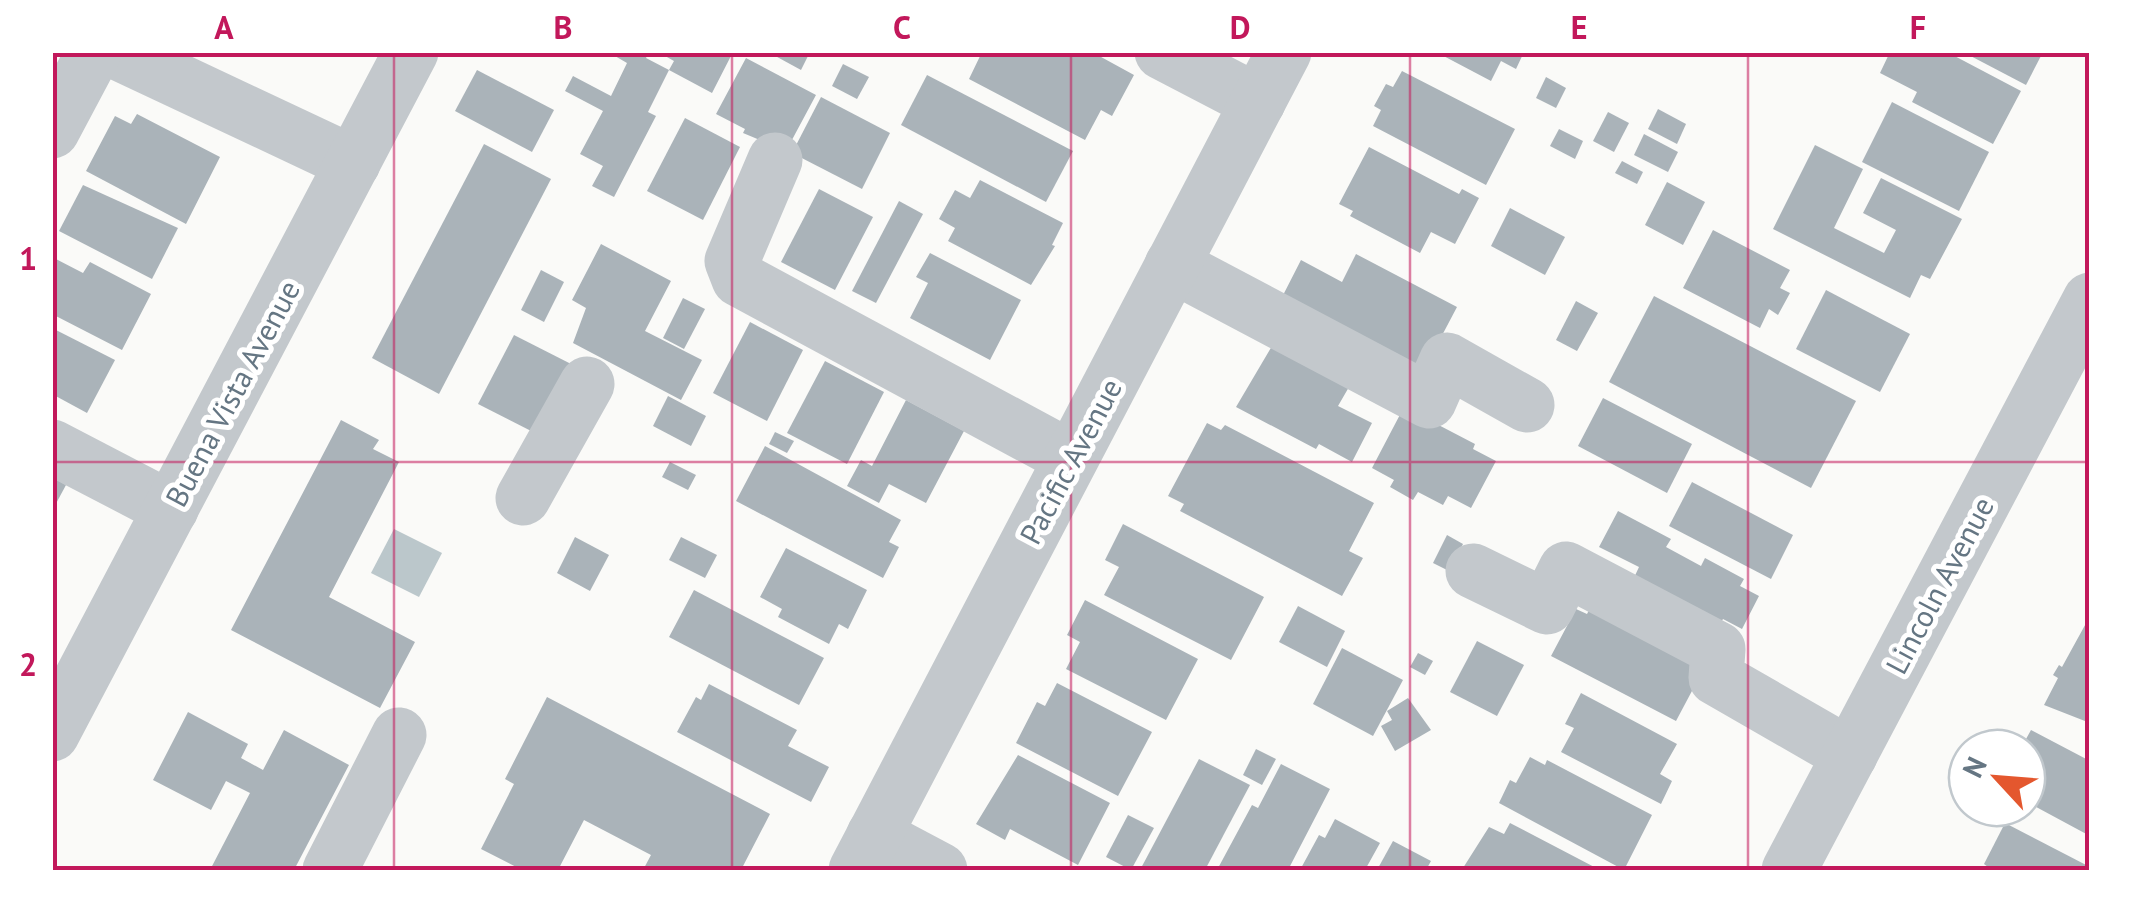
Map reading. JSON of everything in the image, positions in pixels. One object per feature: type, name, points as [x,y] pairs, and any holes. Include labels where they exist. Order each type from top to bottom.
[{"type":"street","points":[[52,132],[94,52]]},
{"type":"street","points":[[117,52],[353,162]]},
{"type":"street","name":"Buena Vista Avenue","points":[[52,734],[411,52]]},
{"type":"street","points":[[1162,52],[1258,102]]},
{"type":"street","name":"Pacific Avenue","points":[[865,853],[1284,52]]},
{"type":"street","points":[[775,160],[732,262],[739,278],[1071,458]]},
{"type":"street","points":[[1172,265],[1429,401],[1448,360],[1527,405]]},
{"type":"street","name":"Lincoln Avenue","points":[[1789,870],[2090,300]]},
{"type":"street","points":[[522,498],[587,384]]},
{"type":"street","points":[[52,447],[171,508]]},
{"type":"street","points":[[1473,571],[1547,607],[1566,569],[1718,649],[1716,678],[1850,755]]},
{"type":"street","points":[[330,870],[399,735]]},
{"type":"street","points":[[865,853],[940,870]]},
{"type":"shaded area","points":[[394,529],[442,553],[419,597],[371,573]]},
{"type":"building","points":[[608,52],[649,52],[646,58],[669,70],[648,112],[656,116],[614,197],[592,186],[603,166],[580,154],[603,111],[565,91],[573,76],[611,96],[627,63]]},
{"type":"building","points":[[658,52],[733,52],[712,93],[669,70],[674,61]]},
{"type":"building","points":[[768,52],[810,52],[801,70]]},
{"type":"building","points":[[982,52],[1092,52],[1134,75],[1112,116],[1101,110],[1085,140],[969,79]]},
{"type":"building","points":[[1436,52],[1524,52],[1516,69],[1501,61],[1491,81]]},
{"type":"building","points":[[1890,52],[1947,52],[2021,91],[1993,144],[1912,102],[1917,92],[1880,73]]},
{"type":"building","points":[[1963,52],[2043,52],[2026,85]]},
{"type":"building","points":[[746,58],[816,95],[786,151],[743,133],[745,129],[716,114]]},
{"type":"building","points":[[843,64],[869,77],[857,99],[832,86]]},
{"type":"building","points":[[477,70],[554,110],[532,152],[455,111]]},
{"type":"building","points":[[1402,71],[1515,129],[1486,185],[1373,126],[1381,110],[1374,106],[1386,84],[1393,87]]},
{"type":"building","points":[[927,75],[1073,151],[1046,202],[901,125]]},
{"type":"building","points":[[1546,77],[1566,88],[1556,108],[1536,98]]},
{"type":"building","points":[[821,97],[890,133],[862,189],[792,153]]},
{"type":"building","points":[[1892,102],[1989,152],[1959,211],[1862,162]]},
{"type":"building","points":[[1658,109],[1686,124],[1677,144],[1648,129]]},
{"type":"building","points":[[1608,112],[1629,123],[1614,152],[1593,141]]},
{"type":"building","points":[[137,114],[220,157],[186,224],[86,171],[115,116],[131,124]]},
{"type":"building","points":[[685,118],[740,147],[703,220],[647,191]]},
{"type":"building","points":[[1559,129],[1583,141],[1575,159],[1550,146]]},
{"type":"building","points":[[1644,134],[1678,152],[1668,172],[1634,155]]},
{"type":"building","points":[[484,144],[551,179],[439,394],[372,358]]},
{"type":"building","points":[[1815,145],[1863,169],[1834,228],[1884,253],[1896,230],[1863,213],[1881,178],[1962,219],[1930,279],[1921,275],[1910,298],[1773,229]]},
{"type":"building","points":[[1369,147],[1459,194],[1462,189],[1479,198],[1455,244],[1431,232],[1420,253],[1350,216],[1353,211],[1339,204]]},
{"type":"building","points":[[1622,161],[1643,172],[1637,184],[1615,173]]},
{"type":"building","points":[[980,180],[1063,223],[1052,245],[1055,246],[1031,285],[948,241],[955,228],[939,219],[955,190],[970,198]]},
{"type":"building","points":[[1667,182],[1705,202],[1683,245],[1645,225]]},
{"type":"building","points":[[83,185],[178,228],[152,279],[59,231]]},
{"type":"building","points":[[819,189],[873,217],[835,290],[781,262]]},
{"type":"building","points":[[899,201],[923,214],[876,303],[852,291]]},
{"type":"building","points":[[1510,208],[1565,237],[1545,275],[1491,246]]},
{"type":"building","points":[[1713,230],[1790,270],[1780,288],[1790,293],[1778,315],[1769,309],[1760,328],[1683,288]]},
{"type":"building","points":[[601,244],[671,281],[645,331],[702,360],[681,400],[573,343],[586,308],[572,300]]},
{"type":"building","points":[[930,253],[1021,300],[990,360],[910,318],[928,283],[916,277]]},
{"type":"building","points":[[1356,254],[1457,307],[1419,379],[1278,305],[1301,260],[1342,282]]},
{"type":"building","points":[[52,257],[83,273],[90,262],[151,294],[122,350],[52,314]]},
{"type":"building","points":[[541,270],[564,282],[544,322],[521,310]]},
{"type":"building","points":[[1826,290],[1910,334],[1880,392],[1796,349]]},
{"type":"building","points":[[1654,296],[1856,401],[1811,488],[1609,382]]},
{"type":"building","points":[[683,298],[705,309],[684,349],[663,338]]},
{"type":"building","points":[[1576,301],[1598,313],[1577,351],[1556,340]]},
{"type":"building","points":[[750,322],[803,350],[767,421],[713,393]]},
{"type":"building","points":[[52,328],[115,360],[87,413],[52,394]]},
{"type":"building","points":[[514,335],[575,366],[539,435],[478,404]]},
{"type":"building","points":[[1272,346],[1349,387],[1338,406],[1372,423],[1352,462],[1319,444],[1316,449],[1236,407]]},
{"type":"building","points":[[825,361],[884,392],[847,464],[787,433]]},
{"type":"building","points":[[668,396],[706,416],[691,446],[653,426]]},
{"type":"building","points":[[1603,398],[1692,444],[1667,493],[1578,446]]},
{"type":"building","points":[[906,400],[964,431],[926,503],[889,484],[879,503],[847,486],[861,460],[872,466]]},
{"type":"building","points":[[1404,407],[1475,444],[1473,449],[1496,461],[1471,508],[1448,496],[1443,505],[1418,492],[1413,500],[1390,487],[1394,480],[1372,468]]},
{"type":"building","points":[[341,420],[379,440],[373,449],[399,462],[329,597],[415,642],[380,708],[231,630]]},
{"type":"building","points":[[1207,423],[1221,430],[1225,425],[1374,503],[1349,551],[1363,558],[1342,596],[1180,511],[1184,504],[1168,496]]},
{"type":"building","points":[[775,432],[794,441],[787,453],[769,444]]},
{"type":"building","points":[[765,446],[901,520],[889,542],[899,547],[883,578],[736,501]]},
{"type":"building","points":[[670,462],[696,475],[688,490],[662,477]]},
{"type":"building","points":[[52,477],[66,485],[52,511]]},
{"type":"building","points":[[1692,482],[1793,535],[1771,579],[1669,526]]},
{"type":"building","points":[[1618,511],[1671,539],[1666,547],[1701,566],[1705,558],[1744,579],[1740,586],[1759,596],[1742,629],[1723,619],[1718,628],[1632,582],[1639,567],[1599,547]]},
{"type":"building","points":[[1123,524],[1264,597],[1231,660],[1104,595],[1119,567],[1105,560]]},
{"type":"building","points":[[1447,535],[1463,544],[1449,571],[1433,563]]},
{"type":"building","points":[[575,537],[609,555],[590,591],[557,573]]},
{"type":"building","points":[[681,537],[717,555],[705,578],[669,560]]},
{"type":"building","points":[[786,548],[867,590],[848,629],[839,624],[829,644],[778,617],[782,609],[760,597]]},
{"type":"building","points":[[694,590],[824,658],[799,705],[669,637]]},
{"type":"building","points":[[1596,597],[1710,657],[1676,721],[1551,656],[1576,609],[1587,614]]},
{"type":"building","points":[[1085,600],[1198,659],[1166,720],[1066,669],[1080,642],[1067,635]]},
{"type":"building","points":[[1298,606],[1345,631],[1327,667],[1279,642]]},
{"type":"building","points":[[2090,616],[2090,723],[2044,705],[2058,678],[2053,675],[2059,665],[2062,667]]},
{"type":"building","points":[[1477,641],[1524,665],[1497,716],[1450,692]]},
{"type":"building","points":[[1342,648],[1403,680],[1373,736],[1313,704]]},
{"type":"building","points":[[1418,653],[1433,661],[1425,675],[1410,667]]},
{"type":"building","points":[[1057,683],[1152,732],[1118,796],[1016,743],[1037,702],[1045,706]]},
{"type":"building","points":[[709,684],[797,730],[788,746],[829,767],[811,802],[677,732],[696,697],[701,700]]},
{"type":"building","points":[[1581,693],[1677,744],[1660,774],[1672,781],[1661,804],[1561,752],[1574,728],[1565,724]]},
{"type":"building","points":[[547,697],[770,814],[741,870],[643,870],[651,855],[584,820],[558,870],[522,870],[481,849],[514,784],[505,779]]},
{"type":"building","points":[[1408,698],[1431,730],[1395,751],[1381,726],[1392,720],[1387,711]]},
{"type":"building","points":[[188,712],[248,744],[241,758],[263,770],[284,730],[349,765],[294,870],[210,870],[250,793],[226,781],[211,810],[153,780]]},
{"type":"building","points":[[2047,738],[2090,761],[2090,836],[2047,813]]},
{"type":"building","points":[[1256,749],[1276,759],[1262,785],[1243,775]]},
{"type":"building","points":[[1018,755],[1110,803],[1078,865],[1010,829],[1005,840],[976,824]]},
{"type":"building","points":[[1530,757],[1545,765],[1547,760],[1652,815],[1624,870],[1499,803],[1510,780],[1516,783]]},
{"type":"building","points":[[1199,759],[1250,785],[1205,870],[1140,870]]},
{"type":"building","points":[[1281,764],[1330,789],[1288,870],[1217,870],[1252,805],[1258,808]]},
{"type":"building","points":[[1128,815],[1154,828],[1131,870],[1106,857]]},
{"type":"building","points":[[1335,819],[1380,843],[1365,870],[1300,870],[1319,835],[1325,838]]},
{"type":"building","points":[[1510,823],[1600,870],[1463,868],[1489,827],[1504,834]]},
{"type":"building","points":[[2002,828],[2015,828],[2090,870],[1992,870],[1984,864]]},
{"type":"building","points":[[1393,841],[1431,861],[1426,870],[1377,870]]}]
